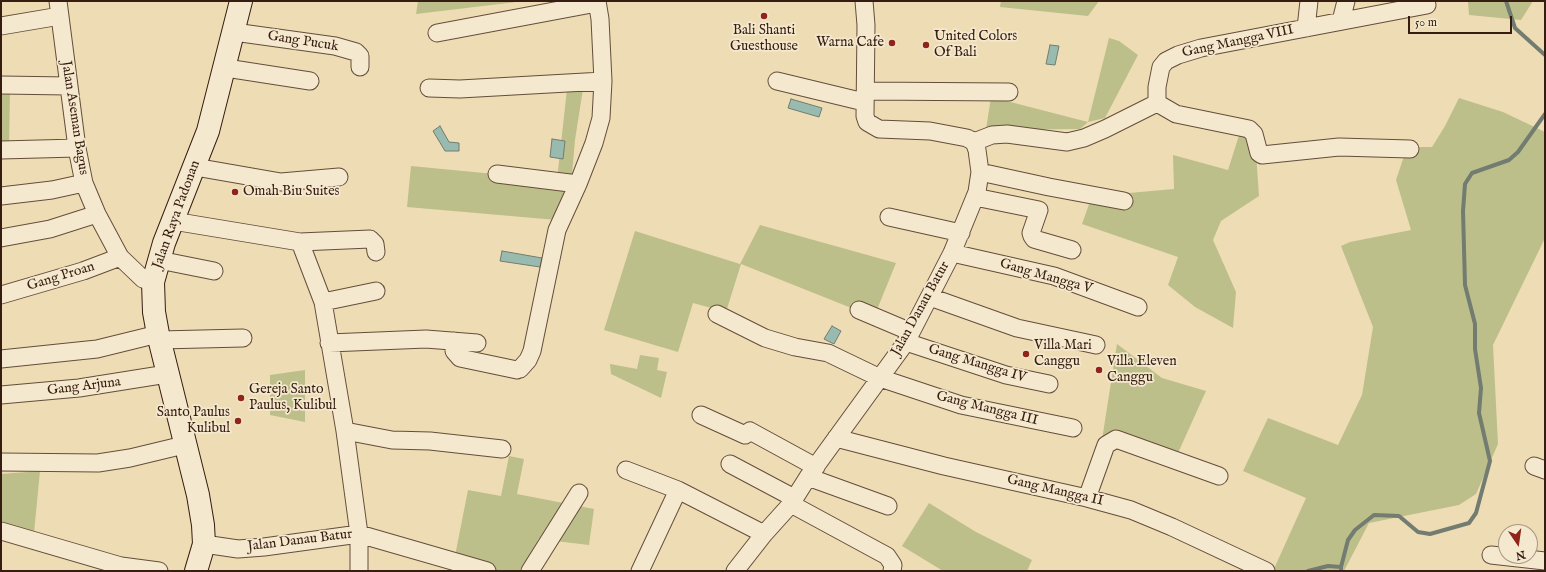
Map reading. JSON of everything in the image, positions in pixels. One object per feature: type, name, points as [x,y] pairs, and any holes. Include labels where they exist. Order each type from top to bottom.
[{"type":"main road","name":"Jalan Raya Padonan","points":[[196,571],[204,544],[203,525],[198,495],[184,445],[159,337],[154,312],[153,282],[158,260],[208,131],[226,68],[241,1]]},
{"type":"street","points":[[1306,28],[1309,1]]},
{"type":"street","points":[[1341,21],[1346,1]]},
{"type":"street","points":[[437,33],[597,2],[600,19],[603,82],[600,118],[594,143],[578,184],[557,230],[532,351],[528,360],[518,369],[460,358],[454,351],[454,340]]},
{"type":"street","points":[[860,2],[866,25],[865,103],[867,122],[879,129],[930,131],[967,138],[974,142],[992,135],[1007,134],[1067,142],[1084,138],[1105,129],[1157,103],[1176,114],[1249,129],[1254,134],[1259,153],[1262,155],[1339,147],[1410,149]]},
{"type":"street","name":"Gang Mangga VIII","points":[[1157,103],[1157,87],[1161,67],[1166,61],[1172,58],[1201,48],[1427,5]]},
{"type":"street","points":[[1,26],[59,9]]},
{"type":"street","name":"Jalan Aseman Bagus","points":[[59,9],[68,86],[77,148],[84,183],[97,214],[120,257],[143,279],[153,282]]},
{"type":"street","name":"Gang Pucuk","points":[[234,32],[335,46],[356,52],[360,56],[360,67]]},
{"type":"street","points":[[226,68],[310,81]]},
{"type":"street","points":[[777,81],[865,103],[1009,92]]},
{"type":"street","points":[[429,88],[460,89],[603,82]]},
{"type":"street","points":[[1,85],[68,86]]},
{"type":"street","name":"Jalan Danau Batur","points":[[735,571],[764,534],[793,501],[908,337],[952,253],[975,197],[980,172],[978,150],[974,142]]},
{"type":"street","points":[[1,150],[77,148]]},
{"type":"street","points":[[195,166],[281,182],[339,178]]},
{"type":"street","points":[[980,172],[1124,201]]},
{"type":"street","points":[[497,174],[578,184]]},
{"type":"street","points":[[1,196],[52,190],[84,183]]},
{"type":"street","points":[[975,197],[1039,210],[1031,233],[1034,239],[1072,250]]},
{"type":"street","points":[[1,238],[50,229],[97,214]]},
{"type":"street","points":[[889,217],[961,234]]},
{"type":"street","points":[[173,221],[300,242],[370,239],[375,244],[376,252]]},
{"type":"street","points":[[300,242],[323,302],[345,431],[359,534],[359,571]]},
{"type":"street","name":"Gang Mangga V","points":[[952,253],[1054,276],[1138,307]]},
{"type":"street","name":"Gang Proan","points":[[1,295],[83,271],[120,257]]},
{"type":"street","points":[[158,260],[214,271]]},
{"type":"street","points":[[323,302],[376,291]]},
{"type":"street","points":[[930,297],[1017,328],[1096,345]]},
{"type":"street","name":"Gang Mangga IV","points":[[859,310],[908,337],[1006,375],[1049,384]]},
{"type":"street","name":"Gang Mangga III","points":[[716,314],[765,338],[795,347],[828,353],[880,378],[961,405],[1073,428]]},
{"type":"street","points":[[1,359],[97,349],[159,337],[243,338]]},
{"type":"street","points":[[329,343],[426,339],[477,343]]},
{"type":"street","name":"Gang Arjuna","points":[[1,395],[86,388],[167,374]]},
{"type":"street","points":[[701,415],[745,436],[750,431],[812,472],[888,506]]},
{"type":"street","points":[[345,431],[392,440],[430,441],[502,449]]},
{"type":"street","name":"Gang Mangga II","points":[[836,438],[944,466],[1087,498],[1131,510],[1166,524],[1266,571]]},
{"type":"street","points":[[1087,498],[1106,445],[1116,439],[1219,476]]},
{"type":"street","points":[[1,462],[98,463],[130,458],[184,445]]},
{"type":"street","points":[[730,464],[887,556],[893,565],[892,571]]},
{"type":"street","points":[[626,470],[678,490],[764,534]]},
{"type":"street","points":[[640,571],[678,490]]},
{"type":"street","points":[[530,571],[579,493]]},
{"type":"street","points":[[1,531],[121,566],[159,571]]},
{"type":"street","name":"Jalan Danau Batur","points":[[204,544],[238,549],[359,534],[487,571]]},
{"type":"street","points":[[1492,555],[1545,561]]},
{"type":"green space","points":[[418,1],[525,1],[416,14]]},
{"type":"green space","points":[[1001,1],[1099,1],[1088,16],[1000,7]]},
{"type":"green space","points":[[1468,1],[1533,1],[1521,20],[1469,15]]},
{"type":"green space","points":[[1109,38],[1119,41],[1138,55],[1105,118],[1088,122]]},
{"type":"green space","points":[[585,76],[575,140],[568,221],[407,207],[411,166],[557,180],[568,80]]},
{"type":"green space","points":[[1,91],[10,91],[9,148],[1,148]]},
{"type":"green space","points":[[991,97],[1088,122],[1080,129],[992,130],[984,142]]},
{"type":"green space","points":[[1459,98],[1503,112],[1545,132],[1545,238],[1493,345],[1498,444],[1476,494],[1459,505],[1369,523],[1344,571],[1273,571],[1306,498],[1243,471],[1268,418],[1338,445],[1362,395],[1373,327],[1341,246],[1350,242],[1411,230],[1396,180],[1407,147],[1432,147],[1445,126]]},
{"type":"green space","points":[[1254,124],[1259,196],[1221,221],[1213,240],[1236,292],[1233,328],[1195,307],[1168,285],[1178,257],[1082,224],[1093,193],[1129,193],[1174,189],[1173,155],[1228,170],[1242,126]]},
{"type":"green space","points":[[760,225],[896,263],[874,317],[741,264],[726,312],[693,303],[678,352],[604,330],[635,231],[740,264]]},
{"type":"green space","points":[[1117,344],[1162,378],[1206,391],[1178,453],[1101,446]]},
{"type":"green space","points":[[640,355],[659,358],[657,370],[667,372],[661,398],[611,374],[610,364],[637,369]]},
{"type":"green space","points":[[305,370],[305,422],[270,415],[270,375]]},
{"type":"green space","points":[[509,456],[524,459],[517,494],[594,509],[589,545],[538,539],[534,571],[490,571],[453,566],[468,490],[501,496]]},
{"type":"green space","points":[[40,471],[34,533],[1,527],[1,474]]},
{"type":"green space","points":[[929,503],[976,532],[1032,560],[1027,571],[943,571],[902,546]]},
{"type":"water","points":[[1050,45],[1059,46],[1055,65],[1046,64]]},
{"type":"water","points":[[791,99],[822,108],[819,117],[788,108]]},
{"type":"water","points":[[440,126],[449,142],[459,143],[459,151],[445,151],[433,131]]},
{"type":"water","points":[[552,139],[565,141],[563,159],[550,157]]},
{"type":"water","points":[[502,251],[542,258],[540,267],[500,261]]},
{"type":"water","points":[[832,326],[841,331],[834,344],[824,339]]},
{"type":"waterway","points":[[1506,1],[1515,28],[1545,55]]},
{"type":"waterway","points":[[1341,571],[1348,540],[1355,530],[1374,515],[1399,516],[1418,532],[1430,534],[1469,523],[1476,513],[1490,461],[1479,413],[1481,388],[1475,349],[1475,324],[1465,285],[1463,211],[1465,184],[1472,173],[1509,160],[1518,152],[1545,114]]},
{"type":"waterway","points":[[1308,571],[1328,566],[1341,567]]},
{"type":"place","name":"Bali Shanti Guesthouse","points":[[764,16]]},
{"type":"place","name":"Warna Cafe","points":[[892,43]]},
{"type":"place","name":"United Colors Of Bali","points":[[926,45]]},
{"type":"place","name":"Omah Biu Suites","points":[[235,192]]},
{"type":"place","name":"Villa Mari Canggu","points":[[1026,354]]},
{"type":"place","name":"Villa Eleven Canggu","points":[[1099,370]]},
{"type":"place","name":"Gereja Santo Paulus, Kulibul","points":[[241,398]]},
{"type":"place","name":"Santo Paulus Kulibul","points":[[238,421]]}]
